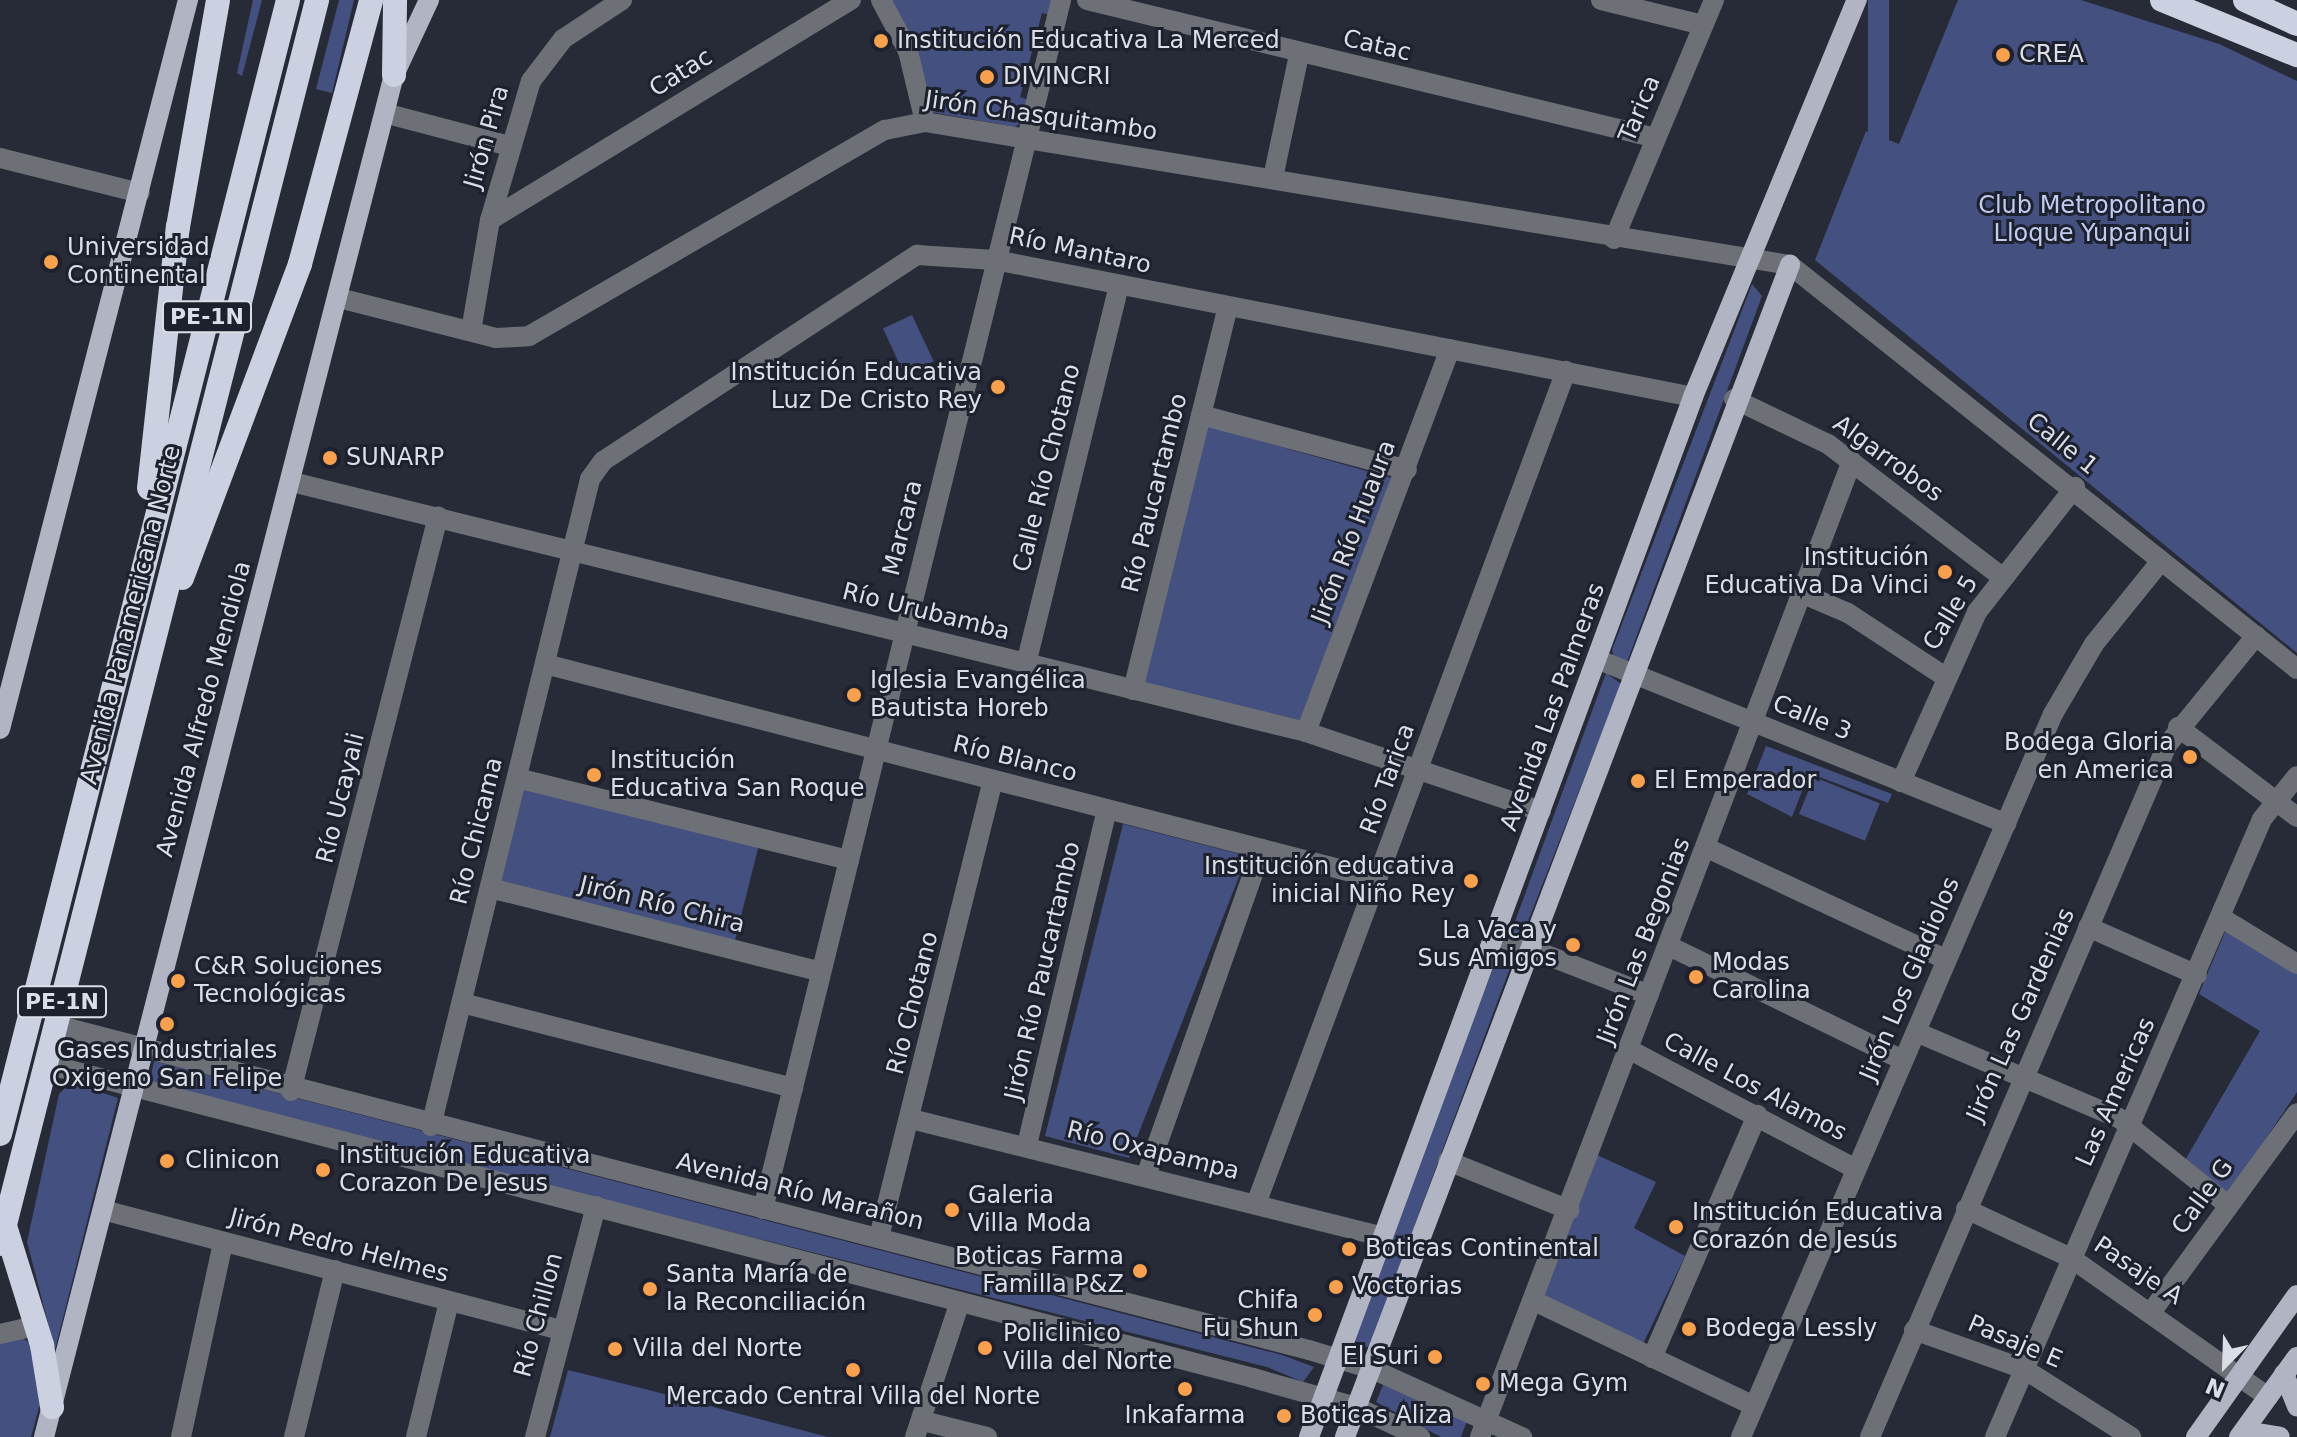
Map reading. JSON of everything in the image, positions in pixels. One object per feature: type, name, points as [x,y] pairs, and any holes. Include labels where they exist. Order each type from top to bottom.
[{"type":"highway","points":[[127,633],[165,381],[178,227],[218,0]]},
{"type":"highway","name":"Avenida Panamericana Norte","points":[[0,1134],[288,0]]},
{"type":"highway","name":"Avenida Panamericana Norte","points":[[2,1235],[317,0]]},
{"type":"highway","points":[[157,626],[197,544],[300,264],[371,0]]},
{"type":"highway","points":[[394,75],[395,0]]},
{"type":"highway","points":[[2162,0],[2297,55]]},
{"type":"highway","points":[[2245,0],[2297,24]]},
{"type":"highway","points":[[2,1235],[35,1326],[52,1407]]},
{"type":"main road","points":[[0,729],[188,0]]},
{"type":"main road","name":"Avenida Alfredo Mendiola","points":[[44,1437],[388,114],[394,75],[429,0]]},
{"type":"main road","name":"Avenida Las Palmeras","points":[[1309,1437],[1381,1236],[1599,660],[1693,397],[1754,258],[1857,0]]},
{"type":"main road","points":[[1345,1437],[1528,948],[1635,675],[1734,399],[1790,265]]},
{"type":"main road","points":[[2196,1437],[2297,1295]]},
{"type":"main road","points":[[2242,1434],[2297,1357]]},
{"type":"main road","points":[[2284,1374],[2297,1407]]},
{"type":"main road","points":[[2242,1434],[2280,1437]]},
{"type":"street","name":"Jirón Pira","points":[[471,331],[490,220],[518,110],[543,60],[622,0]]},
{"type":"street","name":"Catac","points":[[490,220],[851,0]]},
{"type":"street","points":[[881,0],[908,51],[925,122]]},
{"type":"street","name":"Marcara","points":[[763,1209],[1061,0]]},
{"type":"street","name":"Catac","points":[[1087,0],[1299,55],[1656,138]]},
{"type":"street","points":[[1601,0],[1703,25]]},
{"type":"street","name":"Tarica","points":[[1614,239],[1714,0]]},
{"type":"street","points":[[1273,178],[1299,55]]},
{"type":"street","points":[[388,114],[507,154],[513,180],[539,190]]},
{"type":"street","name":"Jirón Chasquitambo","points":[[339,298],[512,339],[549,329],[778,188],[885,130],[925,122],[1029,135],[1614,239],[1790,265]]},
{"type":"street","points":[[0,158],[140,193]]},
{"type":"street","name":"Río Mantaro","points":[[572,548],[603,461],[917,255],[995,260],[1227,309],[1693,397]]},
{"type":"street","name":"Calle 1","points":[[1790,265],[2075,487],[2161,561],[2297,669]]},
{"type":"street","name":"Calle Río Chotano","points":[[1026,664],[1119,285]]},
{"type":"street","name":"Río Paucartambo","points":[[1133,690],[1227,309]]},
{"type":"street","name":"Jirón Río Huaura","points":[[1306,732],[1450,349]]},
{"type":"street","name":"Río Tarica","points":[[1256,1204],[1566,371]]},
{"type":"street","name":"Algarrobos","points":[[1734,399],[1852,461],[2002,577]]},
{"type":"street","points":[[1201,415],[1407,470]]},
{"type":"street","name":"Jirón Las Begonias","points":[[1483,1429],[1852,461]]},
{"type":"street","name":"Río Urubamba","points":[[292,482],[572,548],[904,634],[1306,732],[1421,766],[1541,811]]},
{"type":"street","name":"Calle 5","points":[[1901,782],[1944,676],[2002,577],[2075,487]]},
{"type":"street","name":"Río Ucayali","points":[[291,1091],[438,517]]},
{"type":"street","name":"Río Chicama","points":[[431,1126],[572,548]]},
{"type":"street","name":"Jirón Los Gladiolos","points":[[1741,1437],[1945,959],[2078,668],[2161,561]]},
{"type":"street","points":[[1801,593],[1848,613],[1944,676]]},
{"type":"street","name":"Jirón Las Gardenias","points":[[1870,1437],[2021,1077],[2178,727],[2256,636]]},
{"type":"street","name":"Calle 3","points":[[1599,660],[2006,824]]},
{"type":"street","name":"Río Blanco","points":[[545,664],[1378,879]]},
{"type":"street","points":[[2178,727],[2297,817]]},
{"type":"street","name":"Las Americas","points":[[1995,1437],[2222,918],[2276,800],[2297,776]]},
{"type":"street","points":[[517,778],[849,860]]},
{"type":"street","name":"Río Chotano","points":[[879,1237],[911,1119],[993,781]]},
{"type":"street","name":"Jirón Río Paucartambo","points":[[1027,1145],[1107,809]]},
{"type":"street","points":[[1707,848],[1945,959]]},
{"type":"street","points":[[1146,1176],[1262,849]]},
{"type":"street","name":"Jirón Río Chira","points":[[490,888],[821,972]]},
{"type":"street","points":[[2222,918],[2297,964]]},
{"type":"street","points":[[2088,927],[2197,975]]},
{"type":"street","points":[[1495,935],[1649,995]]},
{"type":"street","points":[[1669,946],[1903,1060]]},
{"type":"street","points":[[462,1003],[793,1088]]},
{"type":"street","name":"Avenida Río Marañon","points":[[56,1025],[291,1091],[879,1237],[1337,1358],[1372,1369],[1483,1429],[1522,1437]]},
{"type":"street","points":[[1916,1032],[2130,1126],[2228,1205]]},
{"type":"street","name":"Calle Los Alamos","points":[[1630,1050],[1856,1169]]},
{"type":"street","points":[[46,1064],[1323,1398],[1356,1407],[1420,1437]]},
{"type":"street","name":"Calle G","points":[[2152,1311],[2297,1113]]},
{"type":"street","points":[[1652,1358],[1757,1115]]},
{"type":"street","name":"Río Oxapampa","points":[[911,1119],[1027,1145],[1381,1236]]},
{"type":"street","points":[[1448,1161],[1569,1210]]},
{"type":"street","name":"Río Chillon","points":[[535,1437],[596,1206]]},
{"type":"street","name":"Pasaje A","points":[[1966,1209],[2071,1258],[2152,1311],[2268,1397]]},
{"type":"street","name":"Jirón Pedro Helmes","points":[[103,1210],[561,1330]]},
{"type":"street","points":[[181,1437],[223,1242]]},
{"type":"street","points":[[294,1437],[335,1270]]},
{"type":"street","points":[[1534,1301],[1754,1406]]},
{"type":"street","points":[[416,1437],[449,1302]]},
{"type":"street","points":[[960,1302],[919,1429],[987,1437]]},
{"type":"street","points":[[0,1334],[35,1326]]},
{"type":"street","name":"Pasaje E","points":[[1914,1330],[2024,1369],[2131,1437]]},
{"type":"green space","points":[[253,0],[262,0],[242,76],[237,73]]},
{"type":"green space","points":[[339,0],[354,0],[332,93],[316,89]]},
{"type":"green space","points":[[889,0],[1055,0],[1051,15],[1042,13],[1020,97],[1029,100],[1024,121],[1015,127],[925,111]]},
{"type":"green space","points":[[1868,0],[1889,0],[1889,267],[1868,267]]},
{"type":"green space","name":"Club Metropolitano Lloque Yupanqui","points":[[1958,0],[2081,0],[2219,44],[2297,81],[2297,653],[1815,260],[1866,131],[1899,144]]},
{"type":"green space","points":[[1752,284],[1762,296],[1626,665],[1615,661],[1612,650]]},
{"type":"green space","points":[[912,315],[934,361],[905,375],[883,329]]},
{"type":"green space","points":[[1204,425],[1395,479],[1301,727],[1140,683]]},
{"type":"green space","points":[[1606,673],[1621,684],[1523,934],[1510,935]]},
{"type":"green space","points":[[1766,746],[1892,794],[1888,803],[1809,773],[1792,817],[1747,794]]},
{"type":"green space","points":[[1814,777],[1880,804],[1865,841],[1799,814]]},
{"type":"green space","points":[[521,786],[759,845],[735,941],[497,882]]},
{"type":"green space","points":[[1123,824],[1247,856],[1129,1158],[1045,1136]]},
{"type":"green space","points":[[2227,927],[2297,973],[2297,1092],[2228,1195],[2184,1162],[2260,1031],[2199,994]]},
{"type":"green space","points":[[1500,951],[1514,957],[1369,1348],[1347,1337]]},
{"type":"green space","points":[[154,1061],[1282,1355],[1314,1367],[1303,1382],[1267,1367],[149,1085]]},
{"type":"green space","points":[[71,1082],[118,1098],[55,1350],[27,1242],[59,1094]]},
{"type":"green space","points":[[1597,1155],[1656,1182],[1634,1228],[1685,1256],[1642,1346],[1541,1299]]},
{"type":"green space","points":[[21,1337],[30,1343],[41,1400],[31,1437],[0,1437],[0,1339]]},
{"type":"green space","name":"Villa del Norte","points":[[568,1370],[645,1389],[828,1437],[550,1437]]},
{"type":"green space","points":[[1383,1385],[1467,1421],[1461,1437],[1441,1437],[1376,1402]]},
{"type":"place","name":"Institución Educativa La Merced","points":[[881,41]]},
{"type":"place","name":"CREA","points":[[2003,55]]},
{"type":"place","name":"DIVINCRI","points":[[987,77]]},
{"type":"place","name":"Universidad Continental","points":[[51,262]]},
{"type":"place","name":"Institución Educativa Luz De Cristo Rey","points":[[998,387]]},
{"type":"place","name":"SUNARP","points":[[330,458]]},
{"type":"place","name":"Institución Educativa Da Vinci","points":[[1945,572]]},
{"type":"place","name":"Iglesia Evangélica Bautista Horeb","points":[[854,695]]},
{"type":"place","name":"Bodega Gloria en America","points":[[2190,757]]},
{"type":"place","name":"Institución Educativa San Roque","points":[[594,775]]},
{"type":"place","name":"El Emperador","points":[[1638,781]]},
{"type":"place","name":"Institución educativa inicial Niño Rey","points":[[1471,881]]},
{"type":"place","name":"La Vaca y Sus Amigos","points":[[1573,945]]},
{"type":"place","name":"Modas Carolina","points":[[1696,977]]},
{"type":"place","name":"C&R Soluciones Tecnológicas","points":[[178,981]]},
{"type":"place","name":"Gases Industriales Oxigeno San Felipe","points":[[167,1024]]},
{"type":"place","name":"Clinicon","points":[[167,1161]]},
{"type":"place","name":"Institución Educativa Corazon De Jesus","points":[[323,1170]]},
{"type":"place","name":"Galeria Villa Moda","points":[[952,1210]]},
{"type":"place","name":"Institución Educativa Corazón de Jesús","points":[[1676,1227]]},
{"type":"place","name":"Boticas Continental","points":[[1349,1249]]},
{"type":"place","name":"Boticas Farma Familla P&Z","points":[[1140,1271]]},
{"type":"place","name":"Voctorias","points":[[1336,1287]]},
{"type":"place","name":"Santa María de la Reconciliación","points":[[650,1289]]},
{"type":"place","name":"Chifa Fu Shun","points":[[1315,1315]]},
{"type":"place","name":"Bodega Lessly","points":[[1689,1329]]},
{"type":"place","name":"Policlinico Villa del Norte","points":[[985,1348]]},
{"type":"place","name":"Villa del Norte","points":[[615,1349]]},
{"type":"place","name":"El Suri","points":[[1435,1357]]},
{"type":"place","name":"Mercado Central Villa del Norte","points":[[853,1370]]},
{"type":"place","name":"Mega Gym","points":[[1483,1384]]},
{"type":"place","name":"Inkafarma","points":[[1185,1389]]},
{"type":"place","name":"Boticas Aliza","points":[[1284,1416]]}]
